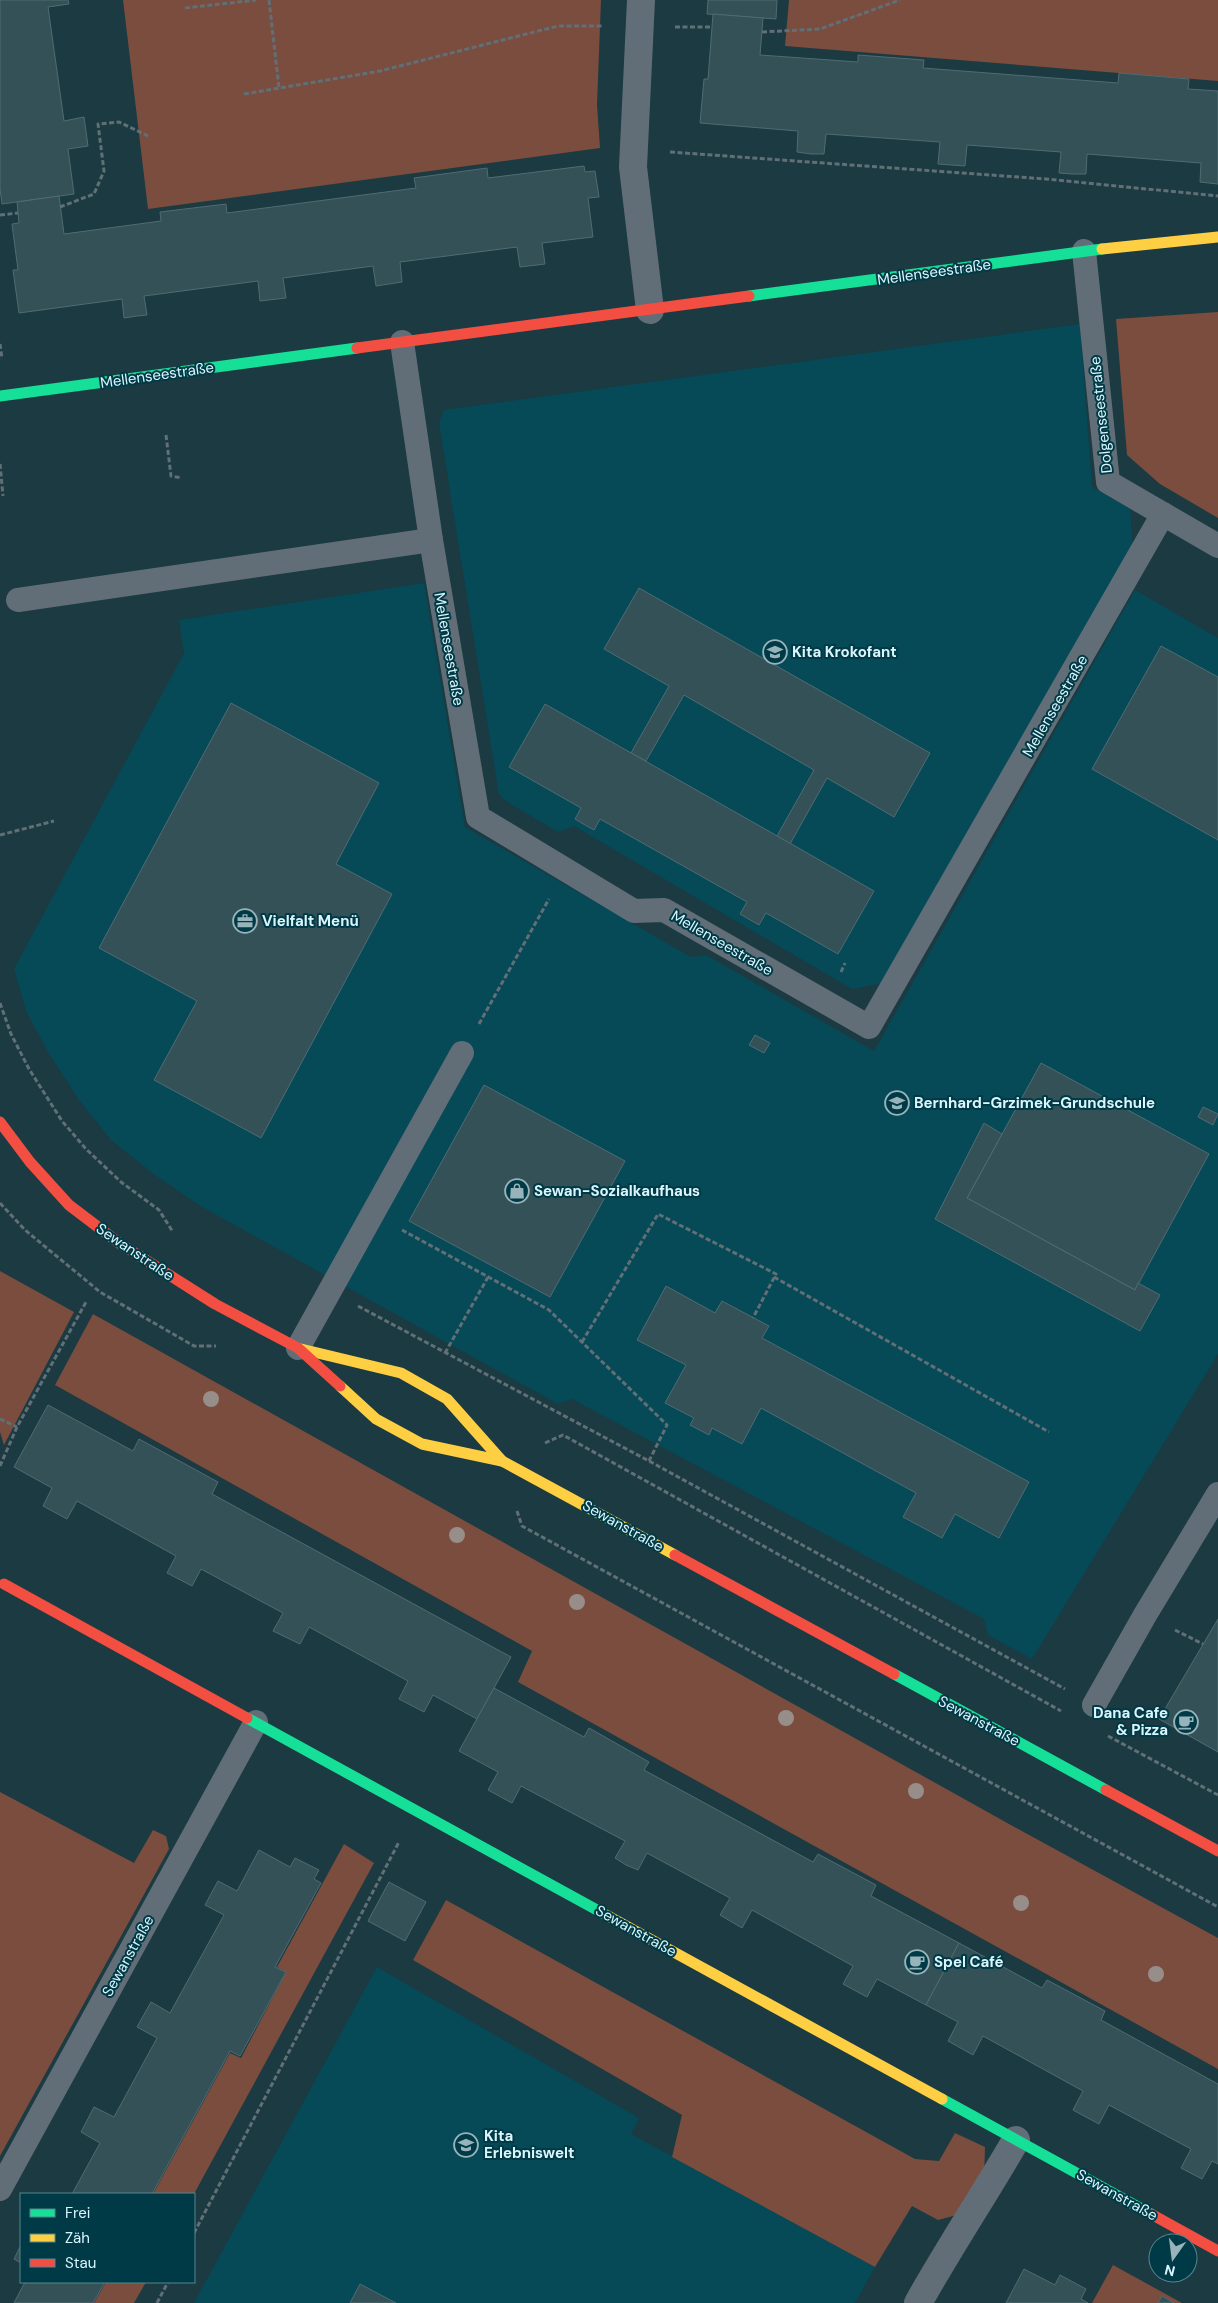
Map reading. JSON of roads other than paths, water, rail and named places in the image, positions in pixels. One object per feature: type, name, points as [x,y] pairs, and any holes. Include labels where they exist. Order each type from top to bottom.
[{"type":"street","points":[[642,0],[633,167],[650,310]]},
{"type":"street","name":"Mellenseestraße","points":[[0,396],[1084,251],[1218,237]]},
{"type":"street","name":"Sewanstraße","points":[[0,1122],[30,1162],[69,1204],[119,1243],[215,1304],[298,1348],[400,1373],[446,1399],[502,1461]]},
{"type":"street","name":"Sewanstraße","points":[[298,1348],[376,1419],[400,1433],[422,1444],[502,1461],[1218,1851]]},
{"type":"street","name":"Sewanstraße","points":[[2,1588],[256,1722],[1218,2251]]},
{"type":"street","points":[[918,2303],[949,2248],[962,2231],[1016,2140]]},
{"type":"lane","name":"Dolgenseestraße","points":[[1084,251],[1108,482],[1218,546]]},
{"type":"lane","name":"Mellenseestraße","points":[[402,342],[431,540],[478,817],[634,912],[664,910],[869,1027],[1164,514]]},
{"type":"lane","points":[[18,600],[431,540]]},
{"type":"lane","points":[[298,1348],[462,1053]]},
{"type":"lane","points":[[1094,1705],[1145,1615],[1218,1494]]},
{"type":"lane","name":"Sewanstraße","points":[[0,2189],[256,1722]]},
{"type":"place","name":"Kita Krokofant","points":[[775,652]]},
{"type":"place","name":"Vielfalt Menü","points":[[245,921]]},
{"type":"place","name":"Bernhard-Grzimek-Grundschule","points":[[897,1103]]},
{"type":"place","name":"Sewan-Sozialkaufhaus","points":[[517,1191]]},
{"type":"place","name":"Dana Cafe & Pizza","points":[[1186,1722]]},
{"type":"place","name":"Spel Café","points":[[917,1962]]},
{"type":"place","name":"Kita Erlebniswelt","points":[[466,2145]]}]
